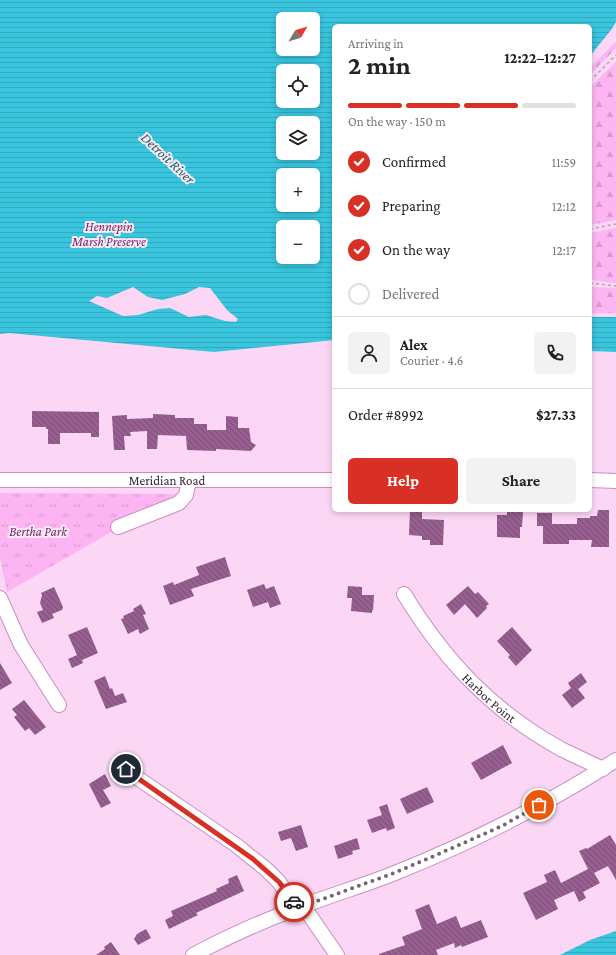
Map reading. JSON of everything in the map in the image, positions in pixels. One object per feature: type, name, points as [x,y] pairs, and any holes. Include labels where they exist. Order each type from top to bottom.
[{"type":"street","name":"Meridian Road","points":[[0,480],[332,480]]},
{"type":"street","points":[[118,527],[179,503],[186,495],[189,480]]},
{"type":"street","points":[[592,480],[616,481]]},
{"type":"street","name":"Harbor Point","points":[[404,594],[439,645],[457,667],[487,698],[521,724],[561,748],[603,769]]},
{"type":"street","points":[[0,598],[21,645],[59,705]]},
{"type":"street","points":[[193,955],[255,925],[394,873],[460,846],[502,826],[563,793],[616,760]]},
{"type":"street","points":[[126,769],[253,859],[279,882],[298,908],[308,913],[337,955]]},
{"type":"path","points":[[592,79],[616,55]]},
{"type":"path","points":[[592,230],[616,224]]},
{"type":"path","points":[[592,283],[616,286]]},
{"type":"green space","points":[[616,42],[616,48],[592,73],[592,65]]},
{"type":"green space","points":[[616,62],[616,220],[592,225],[592,85]]},
{"type":"green space","points":[[616,228],[616,283],[592,280],[592,233]]},
{"type":"green space","points":[[592,287],[616,288],[616,313],[592,313]]},
{"type":"green space","name":"Bertha Park","points":[[0,493],[177,494],[7,592],[0,557]]},
{"type":"water","name":"Hennepin Marsh Preserve","points":[[0,0],[616,0],[616,22],[592,54],[592,24],[332,24],[332,340],[214,352],[9,333],[0,334]],"holes":[[[133,287],[148,297],[162,300],[185,294],[199,287],[210,288],[227,310],[238,319],[236,322],[225,321],[206,315],[189,317],[170,308],[158,309],[138,315],[123,316],[89,301],[97,296],[107,298]]]},
{"type":"water","points":[[592,317],[616,317],[616,352],[592,351]]},
{"type":"water","points":[[616,931],[616,955],[560,955],[590,940]]},
{"type":"building","points":[[32,411],[99,412],[99,437],[91,437],[91,433],[60,433],[60,444],[48,444],[48,429],[46,429],[46,427],[32,427]]},
{"type":"building","points":[[153,414],[175,415],[175,418],[194,418],[194,424],[207,424],[207,430],[226,430],[226,416],[238,417],[238,428],[249,428],[251,442],[256,445],[251,451],[216,449],[216,451],[187,450],[186,436],[158,435],[157,449],[147,449],[147,431],[130,432],[131,436],[124,436],[125,450],[114,450],[112,416],[127,415],[127,419],[153,418]]},
{"type":"building","points":[[598,510],[609,510],[609,547],[591,547],[592,540],[569,540],[569,544],[543,544],[543,526],[537,526],[537,513],[552,513],[552,524],[577,524],[577,518],[590,518],[590,516],[597,516]]},
{"type":"building","points":[[410,512],[422,512],[422,519],[444,520],[443,545],[430,545],[430,540],[422,540],[422,536],[409,535]]},
{"type":"building","points":[[507,512],[523,512],[522,527],[520,527],[520,538],[497,537],[497,515],[507,515]]},
{"type":"building","points":[[225,557],[231,576],[191,589],[194,596],[170,605],[163,586],[173,582],[174,585],[199,575],[196,567]]},
{"type":"building","points":[[264,584],[266,589],[274,586],[281,604],[270,608],[268,602],[253,607],[247,590]]},
{"type":"building","points":[[348,586],[362,587],[362,595],[374,595],[372,613],[351,611],[352,598],[347,598]]},
{"type":"building","points":[[468,586],[475,594],[478,592],[489,604],[477,618],[465,604],[454,615],[446,605]]},
{"type":"building","points":[[54,587],[63,607],[62,610],[52,614],[54,618],[42,623],[37,612],[43,610],[40,603],[41,593]]},
{"type":"building","points":[[141,604],[146,614],[143,615],[149,629],[140,634],[138,629],[128,634],[121,619],[124,618],[123,616],[134,611],[133,609]]},
{"type":"building","points":[[87,627],[98,653],[82,660],[83,663],[72,668],[68,659],[77,655],[68,635]]},
{"type":"building","points":[[512,627],[532,650],[516,666],[508,657],[510,655],[497,641]]},
{"type":"building","points":[[0,663],[12,683],[0,690]]},
{"type":"building","points":[[581,673],[587,682],[578,689],[585,698],[572,708],[562,695],[571,688],[568,683]]},
{"type":"building","points":[[105,676],[110,689],[112,688],[115,696],[123,693],[127,702],[106,709],[94,681]]},
{"type":"building","points":[[24,700],[46,727],[35,735],[29,728],[25,731],[14,717],[17,715],[12,709]]},
{"type":"building","points":[[503,745],[512,763],[481,780],[471,763]]},
{"type":"building","points":[[105,774],[111,786],[103,790],[111,803],[101,808],[89,784]]},
{"type":"building","points":[[427,787],[434,802],[407,814],[400,799]]},
{"type":"building","points":[[387,804],[395,828],[387,831],[386,828],[372,833],[367,820],[382,815],[379,807]]},
{"type":"building","points":[[301,825],[308,847],[296,851],[291,838],[281,841],[278,832]]},
{"type":"building","points":[[610,835],[616,845],[616,880],[608,866],[594,873],[600,883],[583,892],[586,898],[579,902],[574,891],[554,900],[558,909],[536,920],[523,893],[547,882],[544,875],[555,870],[561,883],[588,869],[579,851],[586,848],[587,849]]},
{"type":"building","points":[[357,838],[360,849],[352,851],[353,854],[338,859],[334,846]]},
{"type":"building","points":[[237,875],[244,891],[196,913],[198,915],[169,929],[165,920],[173,916],[171,911],[217,891],[216,889],[229,883],[228,879]]},
{"type":"building","points":[[429,904],[437,924],[456,916],[461,928],[481,920],[488,937],[462,947],[461,945],[455,948],[454,943],[436,950],[438,955],[379,955],[405,945],[402,937],[422,929],[415,910]]},
{"type":"building","points":[[146,929],[151,938],[138,945],[134,939],[137,934]]},
{"type":"building","points":[[111,942],[120,955],[96,955],[105,949],[104,947]]},
{"type":"way so far","points":[[294,902],[298,908],[394,873],[460,846],[502,826],[539,805]]},
{"type":"route","points":[[126,769],[236,845],[267,870],[279,882],[294,902]]},
{"type":"water label","name":"Detroit River","points":[[168,158]]}]
